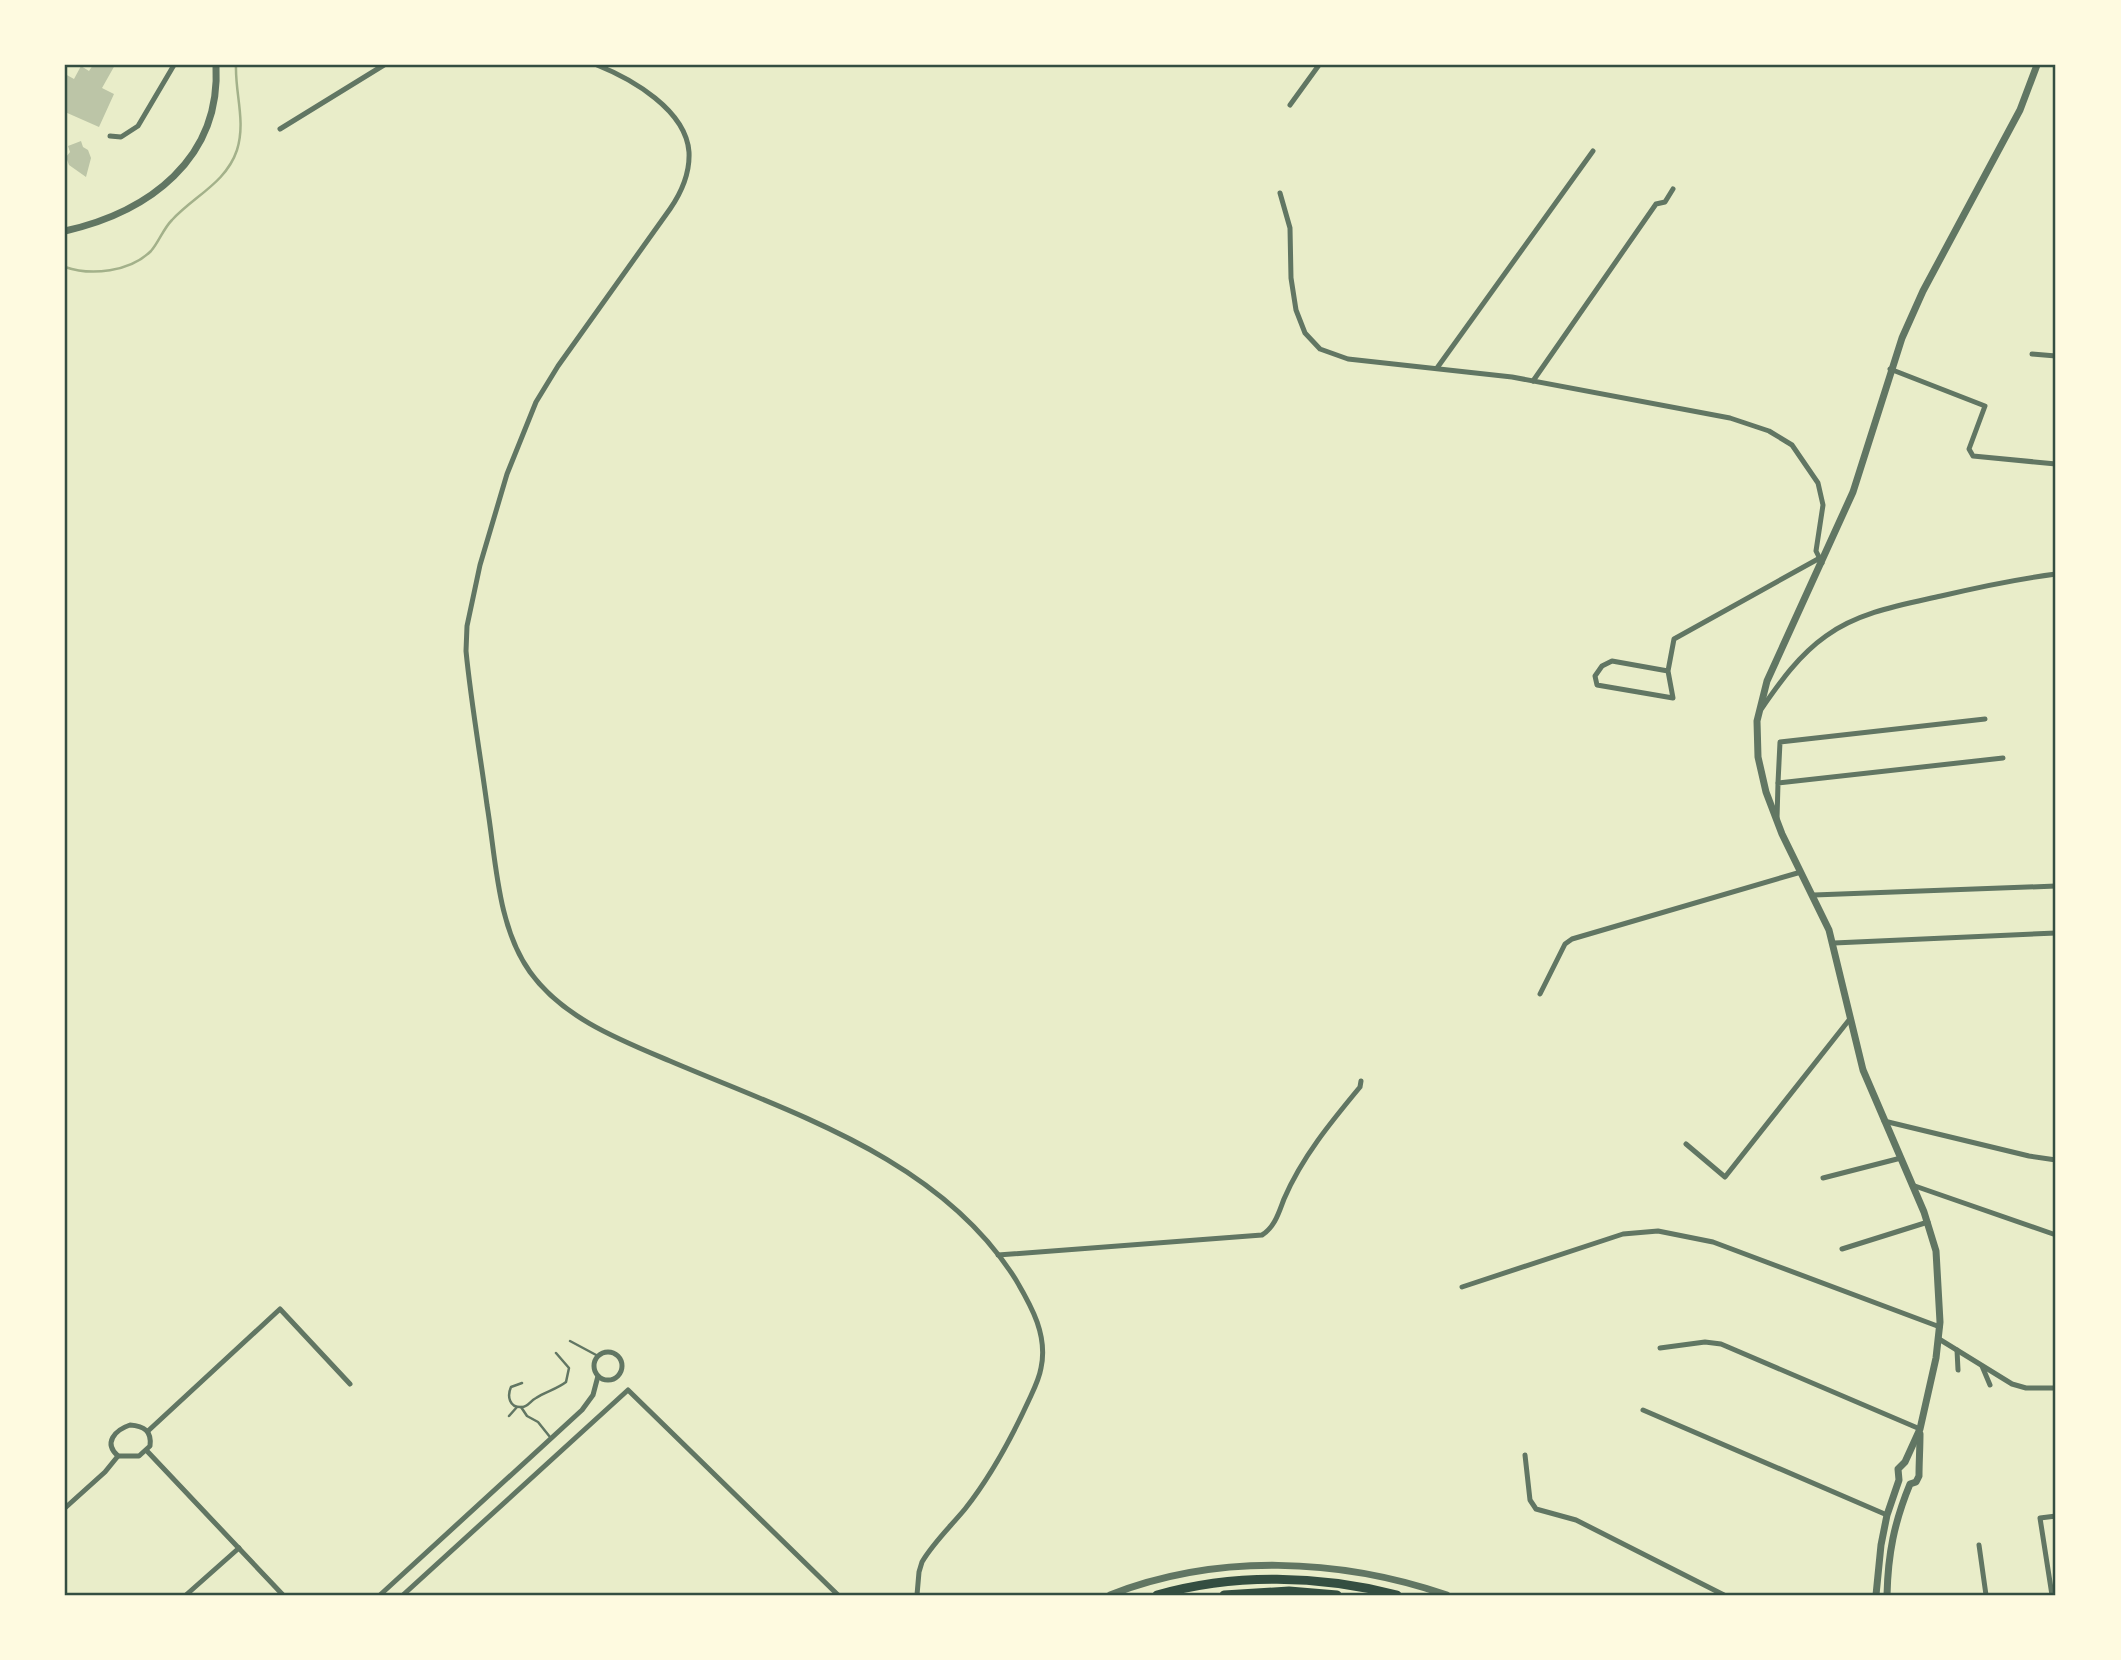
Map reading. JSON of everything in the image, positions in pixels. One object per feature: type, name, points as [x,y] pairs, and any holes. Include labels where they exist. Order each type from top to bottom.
[{"type":"highway","points":[[1157,1595],[1207,1584],[1272,1579],[1345,1585],[1397,1595]]},
{"type":"highway","points":[[1224,1595],[1289,1591],[1337,1595]]},
{"type":"street","points":[[110,136],[121,137],[138,126],[174,65]]},
{"type":"street","points":[[65,231],[109,218],[159,189],[186,166],[210,123],[216,65]]},
{"type":"street","points":[[279,129],[384,65]]},
{"type":"street","points":[[597,65],[635,83],[664,107],[684,134],[689,159],[681,190],[670,209],[558,366],[536,402],[507,474],[475,589],[467,638],[469,685],[501,891],[519,953],[531,974],[555,998],[580,1017],[631,1044],[830,1130],[877,1154],[936,1192],[998,1255],[1024,1294],[1040,1328],[1043,1354],[1041,1371],[1020,1420],[990,1475],[922,1562],[917,1595]]},
{"type":"street","points":[[1290,105],[1319,65]]},
{"type":"street","points":[[1917,1466],[1920,1456],[1920,1429],[1940,1327],[1938,1268],[1933,1239],[1863,1070],[1849,1020],[1834,943],[1814,895],[1777,823],[1759,766],[1756,731],[1758,713],[1771,673],[1853,492],[1902,338],[1923,291],[2020,110],[2037,65]]},
{"type":"street","points":[[1437,368],[1593,150]]},
{"type":"street","points":[[1533,381],[1656,204],[1665,202],[1673,189]]},
{"type":"street","points":[[1280,193],[1290,228],[1293,299],[1299,319],[1312,342],[1325,352],[1339,357],[1533,381],[1752,424],[1781,437],[1796,450],[1814,476],[1821,492],[1823,510],[1816,549],[1820,561]]},
{"type":"street","points":[[2032,354],[2056,355]]},
{"type":"street","points":[[1890,369],[1983,405],[1985,411],[1969,449],[1973,456],[2056,464]]},
{"type":"street","points":[[1668,671],[1612,661],[1602,666],[1595,676],[1597,685],[1673,698],[1668,671],[1674,639],[1820,561]]},
{"type":"street","points":[[1758,713],[1806,653],[1828,635],[1858,619],[1899,605],[2056,574]]},
{"type":"street","points":[[1777,823],[1780,742],[1985,719]]},
{"type":"street","points":[[1779,783],[2003,758]]},
{"type":"street","points":[[1540,994],[1565,944],[1572,939],[1801,872]]},
{"type":"street","points":[[1814,895],[2056,886]]},
{"type":"street","points":[[1834,943],[2056,933]]},
{"type":"street","points":[[1686,1144],[1726,1177],[1849,1020]]},
{"type":"street","points":[[998,1255],[1262,1235],[1273,1225],[1290,1186],[1317,1142],[1360,1087],[1361,1081]]},
{"type":"street","points":[[1884,1121],[2056,1160]]},
{"type":"street","points":[[1823,1178],[1901,1158]]},
{"type":"street","points":[[1912,1185],[2056,1235]]},
{"type":"street","points":[[1843,1249],[1927,1222]]},
{"type":"street","points":[[1462,1287],[1623,1234],[1658,1231],[1713,1242],[1940,1327]]},
{"type":"street","points":[[148,1430],[280,1309],[350,1384]]},
{"type":"street","points":[[1939,1339],[2014,1385],[2056,1388]]},
{"type":"street","points":[[1660,1348],[1717,1343],[1920,1429]]},
{"type":"street","points":[[1957,1350],[1958,1370]]},
{"type":"street","points":[[380,1595],[582,1410],[593,1395],[598,1376],[594,1366],[598,1356],[605,1352],[617,1354],[622,1365],[617,1376],[608,1380],[598,1376]]},
{"type":"street","points":[[1982,1366],[1990,1385]]},
{"type":"street","points":[[617,1376],[628,1390],[838,1595]]},
{"type":"street","points":[[403,1595],[628,1390]]},
{"type":"street","points":[[1643,1410],[1887,1515]]},
{"type":"street","points":[[139,1425],[148,1430],[151,1438],[147,1451],[139,1456],[118,1456],[113,1452],[113,1435],[121,1428],[139,1425]]},
{"type":"street","points":[[1876,1595],[1881,1545],[1887,1515],[1899,1480],[1898,1469],[1905,1462],[1920,1429]]},
{"type":"street","points":[[147,1451],[283,1595]]},
{"type":"street","points":[[1525,1455],[1530,1500],[1537,1509],[1576,1520],[1724,1595]]},
{"type":"street","points":[[65,1508],[105,1472],[118,1456]]},
{"type":"street","points":[[1887,1595],[1893,1532],[1910,1484],[1918,1479],[1920,1473],[1917,1466],[1905,1462]]},
{"type":"street","points":[[1899,1480],[1910,1484]]},
{"type":"street","points":[[2052,1595],[2040,1518],[2056,1516]]},
{"type":"street","points":[[1979,1545],[1986,1595]]},
{"type":"street","points":[[186,1595],[239,1548]]},
{"type":"street","points":[[415,1564],[425,1575]]},
{"type":"street","points":[[1110,1595],[1149,1582],[1193,1572],[1274,1565],[1355,1571],[1406,1582],[1447,1595]]},
{"type":"lane","points":[[570,1341],[598,1356]]},
{"type":"lane","points":[[509,1416],[519,1407],[566,1382],[569,1368],[556,1353]]},
{"type":"lane","points":[[522,1383],[511,1387],[508,1395],[511,1403],[538,1422],[551,1439]]},
{"type":"building","points":[[93,65],[115,65],[102,88],[114,94],[99,127],[65,112],[65,74],[74,79],[81,66],[89,71]]},
{"type":"building","points":[[81,141],[91,158],[86,177],[69,165],[66,157],[70,152],[68,146]]},
{"type":"waterway","points":[[65,267],[98,271],[132,264],[151,251],[172,220],[225,171],[240,139],[236,65]]}]
